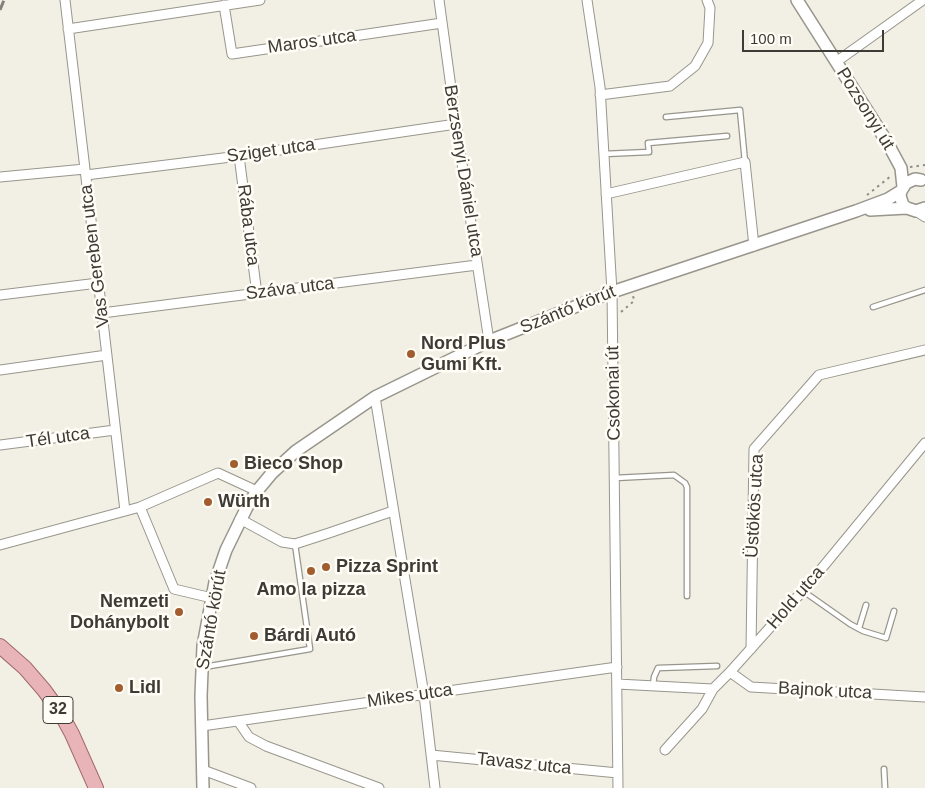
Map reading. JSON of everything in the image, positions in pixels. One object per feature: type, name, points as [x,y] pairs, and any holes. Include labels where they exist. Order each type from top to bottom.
[{"type":"main road","name":"32","points":[[0,646],[25,668],[60,712],[96,788]]},
{"type":"street","name":"Vas Gereben utca","points":[[65,0],[125,511]]},
{"type":"street","points":[[68,30],[260,0]]},
{"type":"street","name":"Berzsenyi Dániel utca","points":[[439,0],[489,342]]},
{"type":"street","name":"Csokonai út","points":[[587,0],[600,95],[612,292],[618,788]]},
{"type":"street","points":[[600,95],[670,86],[695,66],[708,43],[710,8],[708,0]]},
{"type":"street","name":"Pozsonyi út","points":[[797,0],[887,142],[901,168],[901,200],[918,211]]},
{"type":"street","points":[[836,62],[923,0]]},
{"type":"street","name":"Maros utca","points":[[224,6],[232,54],[442,23]]},
{"type":"street","name":"Sziget utca","points":[[0,177],[86,172],[239,156],[456,124]]},
{"type":"street","name":"Rába utca","points":[[239,156],[257,294]]},
{"type":"street","points":[[606,194],[745,162],[754,246]]},
{"type":"street","name":"Pozsonyi út","points":[[901,168],[911,175],[924,179]]},
{"type":"street","name":"Szántó körút","points":[[203,788],[202,667],[215,582],[226,550],[240,519],[257,491],[272,473],[296,450],[375,397],[489,342],[612,292],[856,211],[888,199],[902,189],[909,181],[924,179]]},
{"type":"street","name":"Szántó körút","points":[[856,211],[918,211]]},
{"type":"street","name":"Száva utca","points":[[102,313],[478,265]]},
{"type":"street","points":[[0,295],[98,283]]},
{"type":"street","name":"Üstökös utca","points":[[751,648],[754,450],[819,375],[925,350]]},
{"type":"street","points":[[0,370],[107,355]]},
{"type":"street","points":[[375,397],[424,694],[435,788]]},
{"type":"street","name":"Tél utca","points":[[0,445],[115,430]]},
{"type":"street","name":"Hold utca","points":[[665,750],[702,709],[712,689],[730,672],[803,591],[925,443]]},
{"type":"street","points":[[0,545],[140,507],[218,473],[257,491]]},
{"type":"street","points":[[140,507],[174,588],[212,598]]},
{"type":"street","points":[[240,519],[282,542],[295,544],[394,511]]},
{"type":"street","name":"Mikes utca","points":[[202,726],[617,667]]},
{"type":"street","name":"Bajnok utca","points":[[730,672],[751,687],[925,697]]},
{"type":"street","points":[[617,684],[712,689]]},
{"type":"street","points":[[238,721],[249,737],[266,746],[379,788]]},
{"type":"street","name":"Tavasz utca","points":[[431,754],[618,773]]},
{"type":"street","points":[[203,770],[247,787]]},
{"type":"lane","points":[[666,117],[740,110],[745,162]]},
{"type":"lane","points":[[604,154],[649,152],[648,143],[727,136]]},
{"type":"lane","points":[[873,307],[925,290]]},
{"type":"lane","points":[[615,478],[674,475],[687,487],[687,596]]},
{"type":"lane","points":[[202,667],[310,649],[295,544]]},
{"type":"lane","points":[[803,591],[850,624],[886,638],[894,611]]},
{"type":"lane","points":[[859,628],[866,606]]},
{"type":"lane","points":[[654,686],[654,677],[658,668],[717,666]]},
{"type":"lane","points":[[884,769],[884,788]]},
{"type":"path","points":[[901,168],[925,165]]},
{"type":"path","points":[[621,312],[634,301],[631,286]]},
{"type":"railway","points":[[0,10],[4,0]]},
{"type":"place","name":"Nord Plus Gumi Kft.","points":[[411,354]]},
{"type":"place","name":"Bieco Shop","points":[[234,464]]},
{"type":"place","name":"Würth","points":[[208,502]]},
{"type":"place","name":"Pizza Sprint","points":[[326,567]]},
{"type":"place","name":"Amo la pizza","points":[[311,571]]},
{"type":"place","name":"Nemzeti Dohánybolt","points":[[179,612]]},
{"type":"place","name":"Bárdi Autó","points":[[254,636]]},
{"type":"place","name":"Lidl","points":[[119,688]]}]
